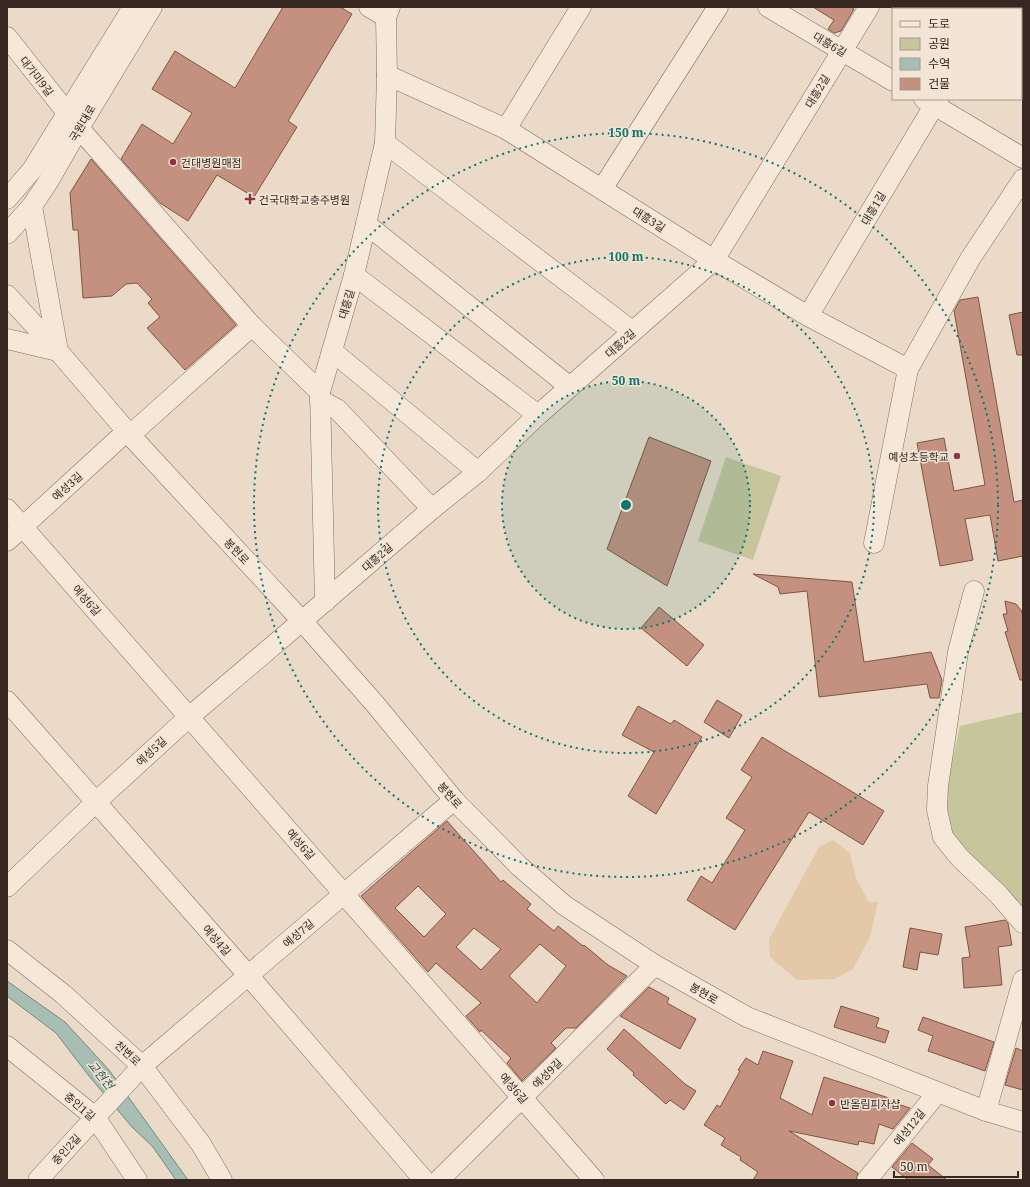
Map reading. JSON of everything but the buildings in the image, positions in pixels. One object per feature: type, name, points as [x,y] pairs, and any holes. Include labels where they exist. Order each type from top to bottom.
[{"type":"street","name":"국원대로","points":[[7,234],[32,206],[48,182],[73,121],[133,7]]},
{"type":"street","name":"국원대로","points":[[7,199],[14,183],[32,170],[73,121],[152,7]]},
{"type":"street","points":[[369,7],[388,12]]},
{"type":"street","points":[[506,129],[581,7]]},
{"type":"street","points":[[602,189],[718,7]]},
{"type":"street","name":"대흥6길","points":[[768,7],[892,80]]},
{"type":"street","name":"대흥2길","points":[[302,622],[432,509],[478,472],[538,415],[714,260],[869,7]]},
{"type":"street","name":"대흥길","points":[[325,602],[320,396],[354,275],[385,143],[388,12]]},
{"type":"street","name":"대가미9길","points":[[7,37],[73,121],[252,326],[320,396],[337,409],[432,509]]},
{"type":"street","name":"대흥3길","points":[[387,75],[506,129],[714,260],[808,316],[908,369]]},
{"type":"street","points":[[932,101],[1023,158]]},
{"type":"street","name":"대흥1길","points":[[808,316],[932,101]]},
{"type":"street","points":[[385,143],[632,331]]},
{"type":"street","points":[[874,543],[908,369],[970,259],[1023,179]]},
{"type":"street","points":[[7,339],[58,351],[32,206]]},
{"type":"street","points":[[366,224],[570,387]]},
{"type":"street","points":[[354,275],[538,415]]},
{"type":"street","name":"봉현로","points":[[7,295],[129,433],[375,704],[454,800],[519,866],[564,905],[655,965],[747,1018],[986,1111],[1023,1122]]},
{"type":"street","name":"예성3길","points":[[7,541],[252,326]]},
{"type":"street","points":[[332,351],[478,472]]},
{"type":"street","name":"예성6길","points":[[7,509],[594,1180]]},
{"type":"street","points":[[974,591],[958,652],[938,786],[937,810],[943,837],[960,858],[998,894],[1023,923]]},
{"type":"street","name":"예성5길","points":[[7,887],[189,716],[302,622]]},
{"type":"street","name":"예성4길","points":[[7,701],[248,975],[424,1180]]},
{"type":"street","name":"예성7길","points":[[142,1066],[454,800]]},
{"type":"street","name":"천변로","points":[[7,950],[63,994],[142,1066],[201,1144],[222,1180]]},
{"type":"street","name":"예성9길","points":[[439,1180],[655,965]]},
{"type":"street","points":[[986,1111],[1023,980]]},
{"type":"street","name":"충인1길","points":[[7,1046],[95,1117],[137,1180]]},
{"type":"street","name":"충인2길","points":[[38,1180],[142,1066]]},
{"type":"street","name":"예성12길","points":[[867,1180],[937,1092]]},
{"type":"green space","points":[[726,457],[781,476],[753,560],[698,541]]},
{"type":"green space","points":[[1023,712],[1023,908],[951,835],[944,799],[960,726]]},
{"type":"sand","points":[[833,840],[850,853],[856,878],[869,902],[878,902],[870,937],[853,969],[834,979],[797,980],[770,957],[769,939],[819,847]]},
{"type":"water","name":"교현천","points":[[7,981],[65,1022],[109,1070],[188,1180],[176,1180],[153,1147],[132,1127],[89,1076],[56,1033],[7,996]]},
{"type":"place","name":"건대병원매점","points":[[173,162]]},
{"type":"place","name":"건국대학교충주병원","points":[[250,199]]},
{"type":"place","name":"예성초등학교","points":[[957,456]]},
{"type":"place","name":"반올림피자샵","points":[[832,1103]]}]
